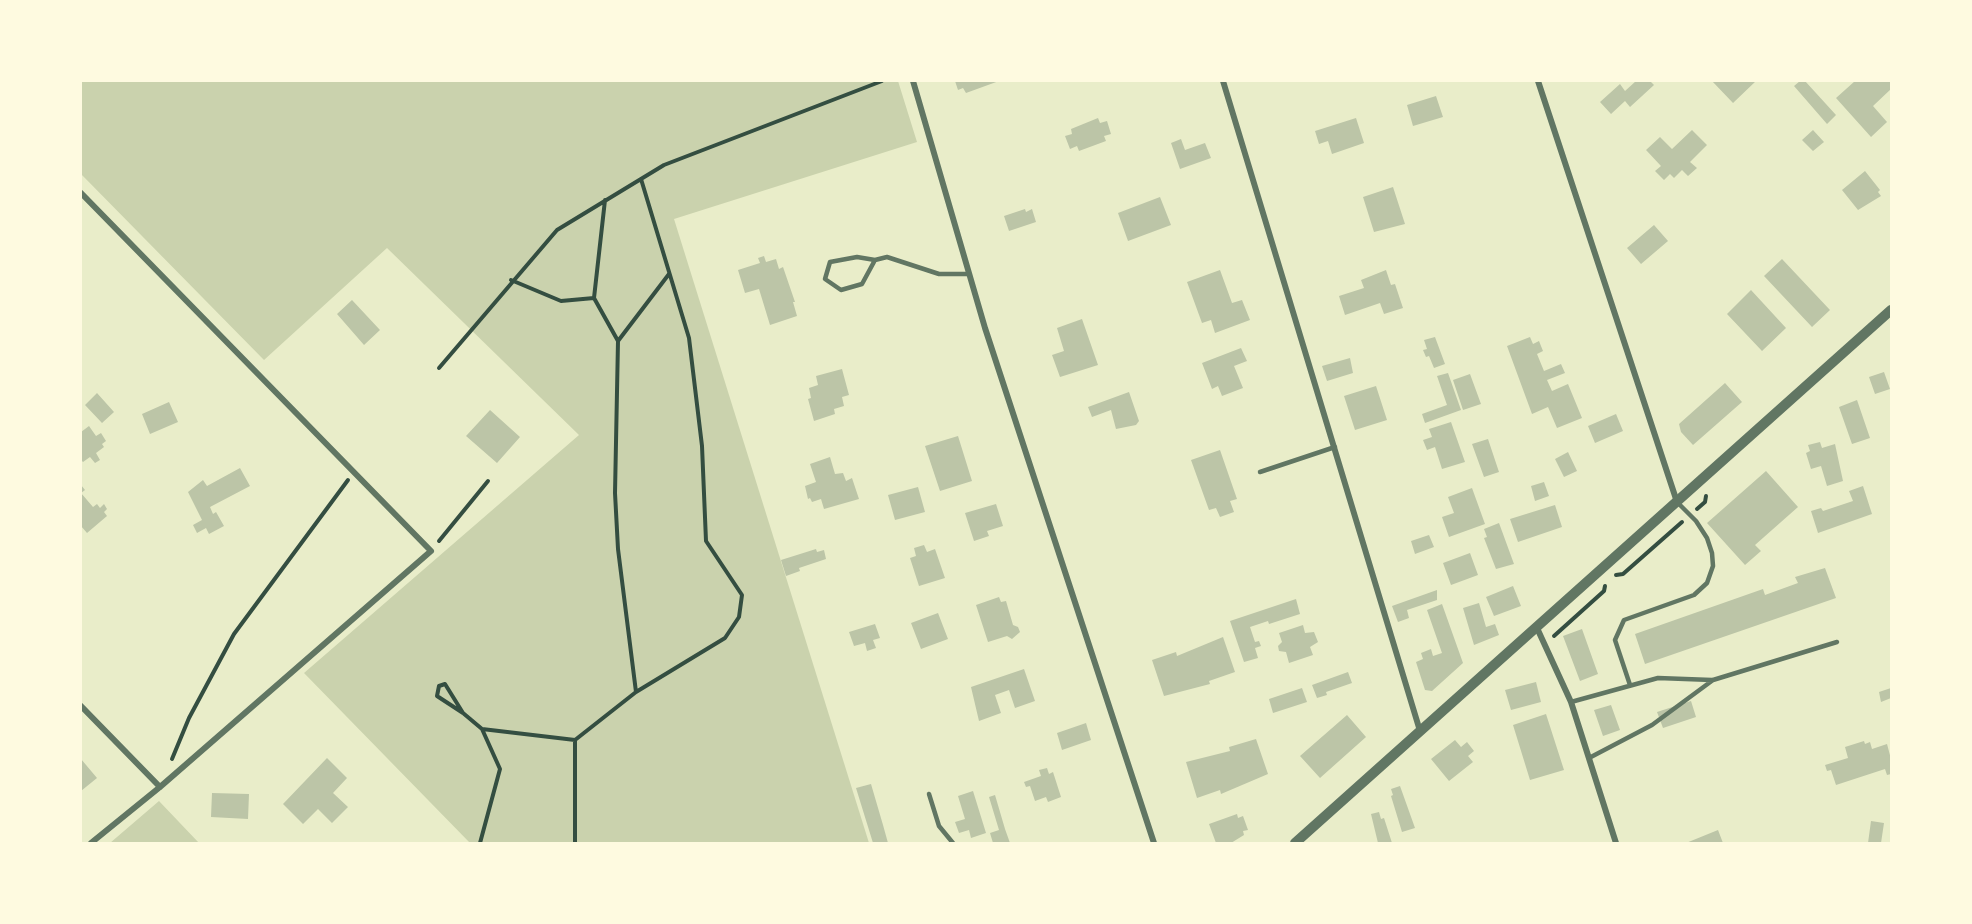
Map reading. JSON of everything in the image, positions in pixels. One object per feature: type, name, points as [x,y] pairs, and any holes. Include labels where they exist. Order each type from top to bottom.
[{"type":"street","points":[[913,81],[969,274],[1154,843]]},
{"type":"street","points":[[1223,81],[1420,731]]},
{"type":"street","points":[[1538,81],[1677,502]]},
{"type":"street","points":[[81,193],[430,551],[160,787],[91,843]]},
{"type":"street","points":[[1295,843],[1891,310]]},
{"type":"street","points":[[1537,628],[1571,702],[1616,843]]},
{"type":"street","points":[[81,706],[160,787]]},
{"type":"lane","points":[[875,260],[862,284],[841,290],[825,279],[831,262],[857,257],[875,260],[887,257],[939,274],[969,274]]},
{"type":"lane","points":[[1260,472],[1335,447]]},
{"type":"lane","points":[[1630,685],[1615,640],[1624,620],[1694,595],[1707,583],[1713,566],[1707,538],[1696,521],[1677,502]]},
{"type":"lane","points":[[1571,702],[1658,678],[1713,680],[1837,642]]},
{"type":"lane","points":[[1589,758],[1652,725],[1713,680]]},
{"type":"lane","points":[[929,794],[939,826],[953,843]]},
{"type":"path","points":[[439,368],[557,230],[664,165],[882,81]]},
{"type":"path","points":[[482,729],[575,740],[636,692],[725,638],[739,617],[742,595],[706,541],[702,446],[689,338],[641,179]]},
{"type":"path","points":[[605,200],[594,298],[618,341],[615,493],[618,549],[636,692]]},
{"type":"path","points":[[618,341],[670,273]]},
{"type":"path","points":[[512,280],[561,301],[594,298]]},
{"type":"path","points":[[160,787],[189,718],[234,634],[316,519],[353,473]]},
{"type":"path","points":[[430,551],[488,481]]},
{"type":"path","points":[[463,713],[445,684],[439,686],[436,696],[463,713],[482,729],[500,770],[480,843]]},
{"type":"path","points":[[575,740],[575,843]]},
{"type":"green space","points":[[81,81],[898,81],[917,142],[674,219],[869,843],[470,843],[304,673],[579,435],[387,248],[264,360],[81,174]]},
{"type":"green space","points":[[159,801],[199,843],[110,843]]},
{"type":"building","points":[[955,81],[999,81],[966,93],[963,88],[958,90]]},
{"type":"building","points":[[1636,81],[1650,81],[1654,85],[1630,107],[1625,101],[1611,114],[1600,102],[1620,84],[1625,91]]},
{"type":"building","points":[[1712,81],[1756,81],[1733,103]]},
{"type":"building","points":[[1800,81],[1805,81],[1836,115],[1827,124],[1794,86]]},
{"type":"building","points":[[1855,81],[1891,81],[1891,89],[1873,106],[1887,122],[1871,137],[1836,98]]},
{"type":"building","points":[[1436,96],[1443,117],[1413,126],[1407,105]]},
{"type":"building","points":[[1098,118],[1100,123],[1107,121],[1111,134],[1104,136],[1106,141],[1079,151],[1077,146],[1070,149],[1065,136],[1072,134],[1071,129]]},
{"type":"building","points":[[1356,118],[1364,143],[1332,154],[1328,141],[1319,144],[1315,131]]},
{"type":"building","points":[[1692,130],[1707,145],[1690,162],[1697,168],[1688,176],[1682,170],[1674,178],[1670,174],[1664,180],[1655,171],[1661,166],[1646,150],[1660,137],[1672,149]]},
{"type":"building","points":[[1813,130],[1824,142],[1813,151],[1802,140]]},
{"type":"building","points":[[1181,139],[1185,150],[1205,143],[1211,158],[1180,169],[1171,143]]},
{"type":"building","points":[[1865,171],[1880,190],[1878,192],[1881,196],[1858,210],[1842,190]]},
{"type":"building","points":[[1393,187],[1405,224],[1374,232],[1363,197]]},
{"type":"building","points":[[1160,197],[1171,225],[1128,241],[1118,213]]},
{"type":"building","points":[[1025,209],[1026,212],[1032,209],[1036,222],[1009,231],[1004,216]]},
{"type":"building","points":[[1654,225],[1668,241],[1641,264],[1627,248]]},
{"type":"building","points":[[764,256],[766,262],[776,259],[779,269],[783,267],[795,302],[793,302],[797,316],[770,325],[759,289],[745,293],[738,270],[760,263],[758,258]]},
{"type":"building","points":[[1782,259],[1830,310],[1812,327],[1764,276]]},
{"type":"building","points":[[1220,270],[1232,303],[1242,300],[1250,320],[1215,333],[1211,320],[1202,323],[1187,282]]},
{"type":"building","points":[[1386,270],[1391,285],[1395,284],[1403,308],[1384,314],[1380,303],[1345,315],[1339,296],[1364,288],[1361,280]]},
{"type":"building","points":[[1751,290],[1786,328],[1762,351],[1727,314]]},
{"type":"building","points":[[352,300],[380,330],[364,345],[337,314]]},
{"type":"building","points":[[1082,319],[1098,365],[1060,377],[1052,355],[1064,351],[1057,328]]},
{"type":"building","points":[[1435,337],[1445,364],[1434,368],[1429,356],[1426,357],[1423,350],[1427,349],[1424,340]]},
{"type":"building","points":[[1530,337],[1533,344],[1539,341],[1543,351],[1537,354],[1544,371],[1561,364],[1565,373],[1547,380],[1552,391],[1568,384],[1582,418],[1557,428],[1548,407],[1532,414],[1507,346]]},
{"type":"building","points":[[1241,348],[1247,361],[1234,366],[1243,388],[1222,396],[1218,386],[1212,389],[1202,363]]},
{"type":"building","points":[[1350,358],[1353,373],[1327,381],[1322,366]]},
{"type":"building","points":[[842,369],[849,395],[842,397],[844,406],[834,409],[835,414],[814,421],[808,399],[811,398],[809,388],[818,385],[816,376]]},
{"type":"building","points":[[1884,372],[1890,389],[1875,394],[1869,377]]},
{"type":"building","points":[[1448,373],[1461,410],[1425,423],[1422,414],[1447,405],[1437,376]]},
{"type":"building","points":[[1470,374],[1481,404],[1463,410],[1453,380]]},
{"type":"building","points":[[1725,383],[1742,402],[1693,445],[1681,432],[1679,424]]},
{"type":"building","points":[[1376,386],[1387,420],[1355,430],[1344,396]]},
{"type":"building","points":[[1129,392],[1139,421],[1136,425],[1116,429],[1111,410],[1092,417],[1088,407]]},
{"type":"building","points":[[97,393],[114,412],[102,423],[85,405]]},
{"type":"building","points":[[1857,400],[1870,438],[1852,444],[1839,407]]},
{"type":"building","points":[[169,402],[178,422],[150,434],[142,414]]},
{"type":"building","points":[[490,410],[520,437],[497,463],[466,436]]},
{"type":"building","points":[[1616,414],[1623,431],[1595,443],[1588,426]]},
{"type":"building","points":[[1451,422],[1465,462],[1442,469],[1435,447],[1427,450],[1423,440],[1432,437],[1429,429]]},
{"type":"building","points":[[89,426],[96,436],[101,433],[106,441],[102,444],[104,447],[96,453],[100,460],[95,463],[90,457],[83,462],[81,460],[81,432]]},
{"type":"building","points":[[958,436],[972,481],[940,491],[925,446]]},
{"type":"building","points":[[1488,439],[1499,472],[1484,477],[1472,444]]},
{"type":"building","points":[[1820,442],[1822,448],[1835,444],[1843,481],[1827,486],[1821,466],[1811,469],[1806,453],[1810,451],[1808,445]]},
{"type":"building","points":[[1220,450],[1237,499],[1230,501],[1234,512],[1220,517],[1216,508],[1209,510],[1191,460]]},
{"type":"building","points":[[1568,452],[1577,471],[1564,477],[1555,459]]},
{"type":"building","points":[[830,457],[835,474],[843,473],[846,481],[852,478],[859,499],[824,509],[821,499],[812,502],[810,498],[808,499],[805,486],[816,482],[810,464]]},
{"type":"building","points":[[240,468],[250,486],[210,507],[213,514],[216,512],[224,526],[209,534],[206,528],[197,533],[193,525],[202,520],[188,492],[203,480],[207,486]]},
{"type":"building","points":[[1766,471],[1798,507],[1755,545],[1761,551],[1745,565],[1707,523]]},
{"type":"building","points":[[1544,482],[1549,496],[1535,501],[1531,486]]},
{"type":"building","points":[[1863,486],[1872,514],[1818,533],[1811,511],[1821,508],[1823,511],[1853,501],[1849,491]]},
{"type":"building","points":[[918,487],[925,512],[895,520],[888,495]]},
{"type":"building","points":[[1472,488],[1485,524],[1449,537],[1442,517],[1454,513],[1448,497]]},
{"type":"building","points":[[81,493],[93,507],[97,504],[100,508],[104,504],[107,509],[104,512],[107,516],[87,533],[81,526]]},
{"type":"building","points":[[996,504],[1003,526],[987,531],[989,536],[974,541],[965,513]]},
{"type":"building","points":[[1555,505],[1562,527],[1518,542],[1510,519]]},
{"type":"building","points":[[1499,523],[1514,564],[1496,569],[1484,538],[1487,537],[1484,529]]},
{"type":"building","points":[[1429,535],[1434,547],[1415,554],[1411,541]]},
{"type":"building","points":[[924,545],[927,552],[935,549],[945,578],[919,586],[910,558],[916,556],[914,548]]},
{"type":"building","points":[[816,549],[817,552],[824,550],[826,559],[799,568],[800,571],[786,576],[781,560]]},
{"type":"building","points":[[1470,553],[1478,575],[1451,585],[1443,563]]},
{"type":"building","points":[[1825,568],[1836,598],[1645,664],[1635,634],[1763,589],[1765,595],[1798,583],[1795,577]]},
{"type":"building","points":[[1513,586],[1521,606],[1494,616],[1486,597]]},
{"type":"building","points":[[1437,590],[1437,600],[1407,610],[1409,618],[1398,622],[1392,606]]},
{"type":"building","points":[[999,597],[1001,602],[1006,601],[1013,625],[1018,627],[1020,632],[1012,639],[1007,636],[988,642],[976,605]]},
{"type":"building","points":[[1296,599],[1300,614],[1269,624],[1268,621],[1250,627],[1255,642],[1259,641],[1261,646],[1255,648],[1258,658],[1244,662],[1230,621]]},
{"type":"building","points":[[1479,603],[1486,627],[1495,624],[1499,635],[1474,645],[1463,608]]},
{"type":"building","points":[[1442,604],[1463,663],[1432,691],[1425,690],[1416,662],[1423,659],[1421,653],[1431,649],[1433,656],[1442,653],[1427,610]]},
{"type":"building","points":[[938,613],[948,639],[921,649],[911,623]]},
{"type":"building","points":[[875,624],[880,638],[873,640],[876,648],[867,651],[865,643],[854,646],[849,632]]},
{"type":"building","points":[[1303,625],[1305,633],[1314,632],[1318,642],[1310,647],[1313,655],[1289,663],[1286,652],[1279,651],[1278,646],[1282,642],[1279,633]]},
{"type":"building","points":[[1582,629],[1598,674],[1580,681],[1563,636]]},
{"type":"building","points":[[1223,637],[1235,672],[1209,681],[1210,684],[1164,696],[1152,660],[1176,652],[1177,656]]},
{"type":"building","points":[[1024,669],[1035,701],[1015,708],[1009,690],[995,695],[1001,713],[979,721],[971,687]]},
{"type":"building","points":[[1348,672],[1352,683],[1326,692],[1327,695],[1317,698],[1312,685]]},
{"type":"building","points":[[1536,682],[1541,702],[1511,710],[1505,690]]},
{"type":"building","points":[[1302,688],[1307,702],[1273,713],[1269,699]]},
{"type":"building","points":[[1891,688],[1891,698],[1881,702],[1879,692]]},
{"type":"building","points":[[1691,701],[1696,717],[1663,728],[1657,712]]},
{"type":"building","points":[[1611,705],[1620,730],[1603,736],[1594,710]]},
{"type":"building","points":[[1546,714],[1564,770],[1530,780],[1513,725]]},
{"type":"building","points":[[1347,715],[1366,737],[1320,778],[1300,756]]},
{"type":"building","points":[[1086,723],[1091,740],[1062,750],[1057,733]]},
{"type":"building","points":[[1256,739],[1268,774],[1221,794],[1220,790],[1197,798],[1186,762],[1230,751],[1229,747]]},
{"type":"building","points":[[1455,740],[1461,747],[1467,742],[1474,751],[1468,756],[1473,762],[1449,781],[1431,759]]},
{"type":"building","points":[[1864,741],[1865,744],[1870,742],[1872,749],[1887,744],[1891,759],[1891,774],[1887,775],[1885,769],[1836,785],[1831,770],[1827,771],[1825,765],[1848,758],[1845,747]]},
{"type":"building","points":[[327,758],[347,778],[333,793],[348,807],[332,823],[318,809],[303,824],[283,804]]},
{"type":"building","points":[[81,759],[97,778],[81,791]]},
{"type":"building","points":[[1047,768],[1049,774],[1053,772],[1061,797],[1048,802],[1046,797],[1035,801],[1030,786],[1026,787],[1024,782],[1041,776],[1039,770]]},
{"type":"building","points":[[871,784],[888,843],[873,843],[856,788]]},
{"type":"building","points":[[1400,786],[1415,828],[1402,832],[1391,796],[1393,795],[1391,789]]},
{"type":"building","points":[[973,791],[986,833],[971,838],[969,830],[959,833],[955,822],[965,819],[958,796]]},
{"type":"building","points":[[212,793],[249,794],[248,819],[211,817]]},
{"type":"building","points":[[995,795],[1010,843],[993,843],[990,833],[999,830],[989,797]]},
{"type":"building","points":[[1379,812],[1381,819],[1384,818],[1392,843],[1378,843],[1371,814]]},
{"type":"building","points":[[1237,814],[1238,818],[1243,816],[1248,830],[1243,831],[1244,835],[1231,843],[1216,843],[1209,824]]},
{"type":"building","points":[[1871,821],[1884,823],[1881,843],[1868,843]]},
{"type":"building","points":[[1718,830],[1723,843],[1686,843]]}]
